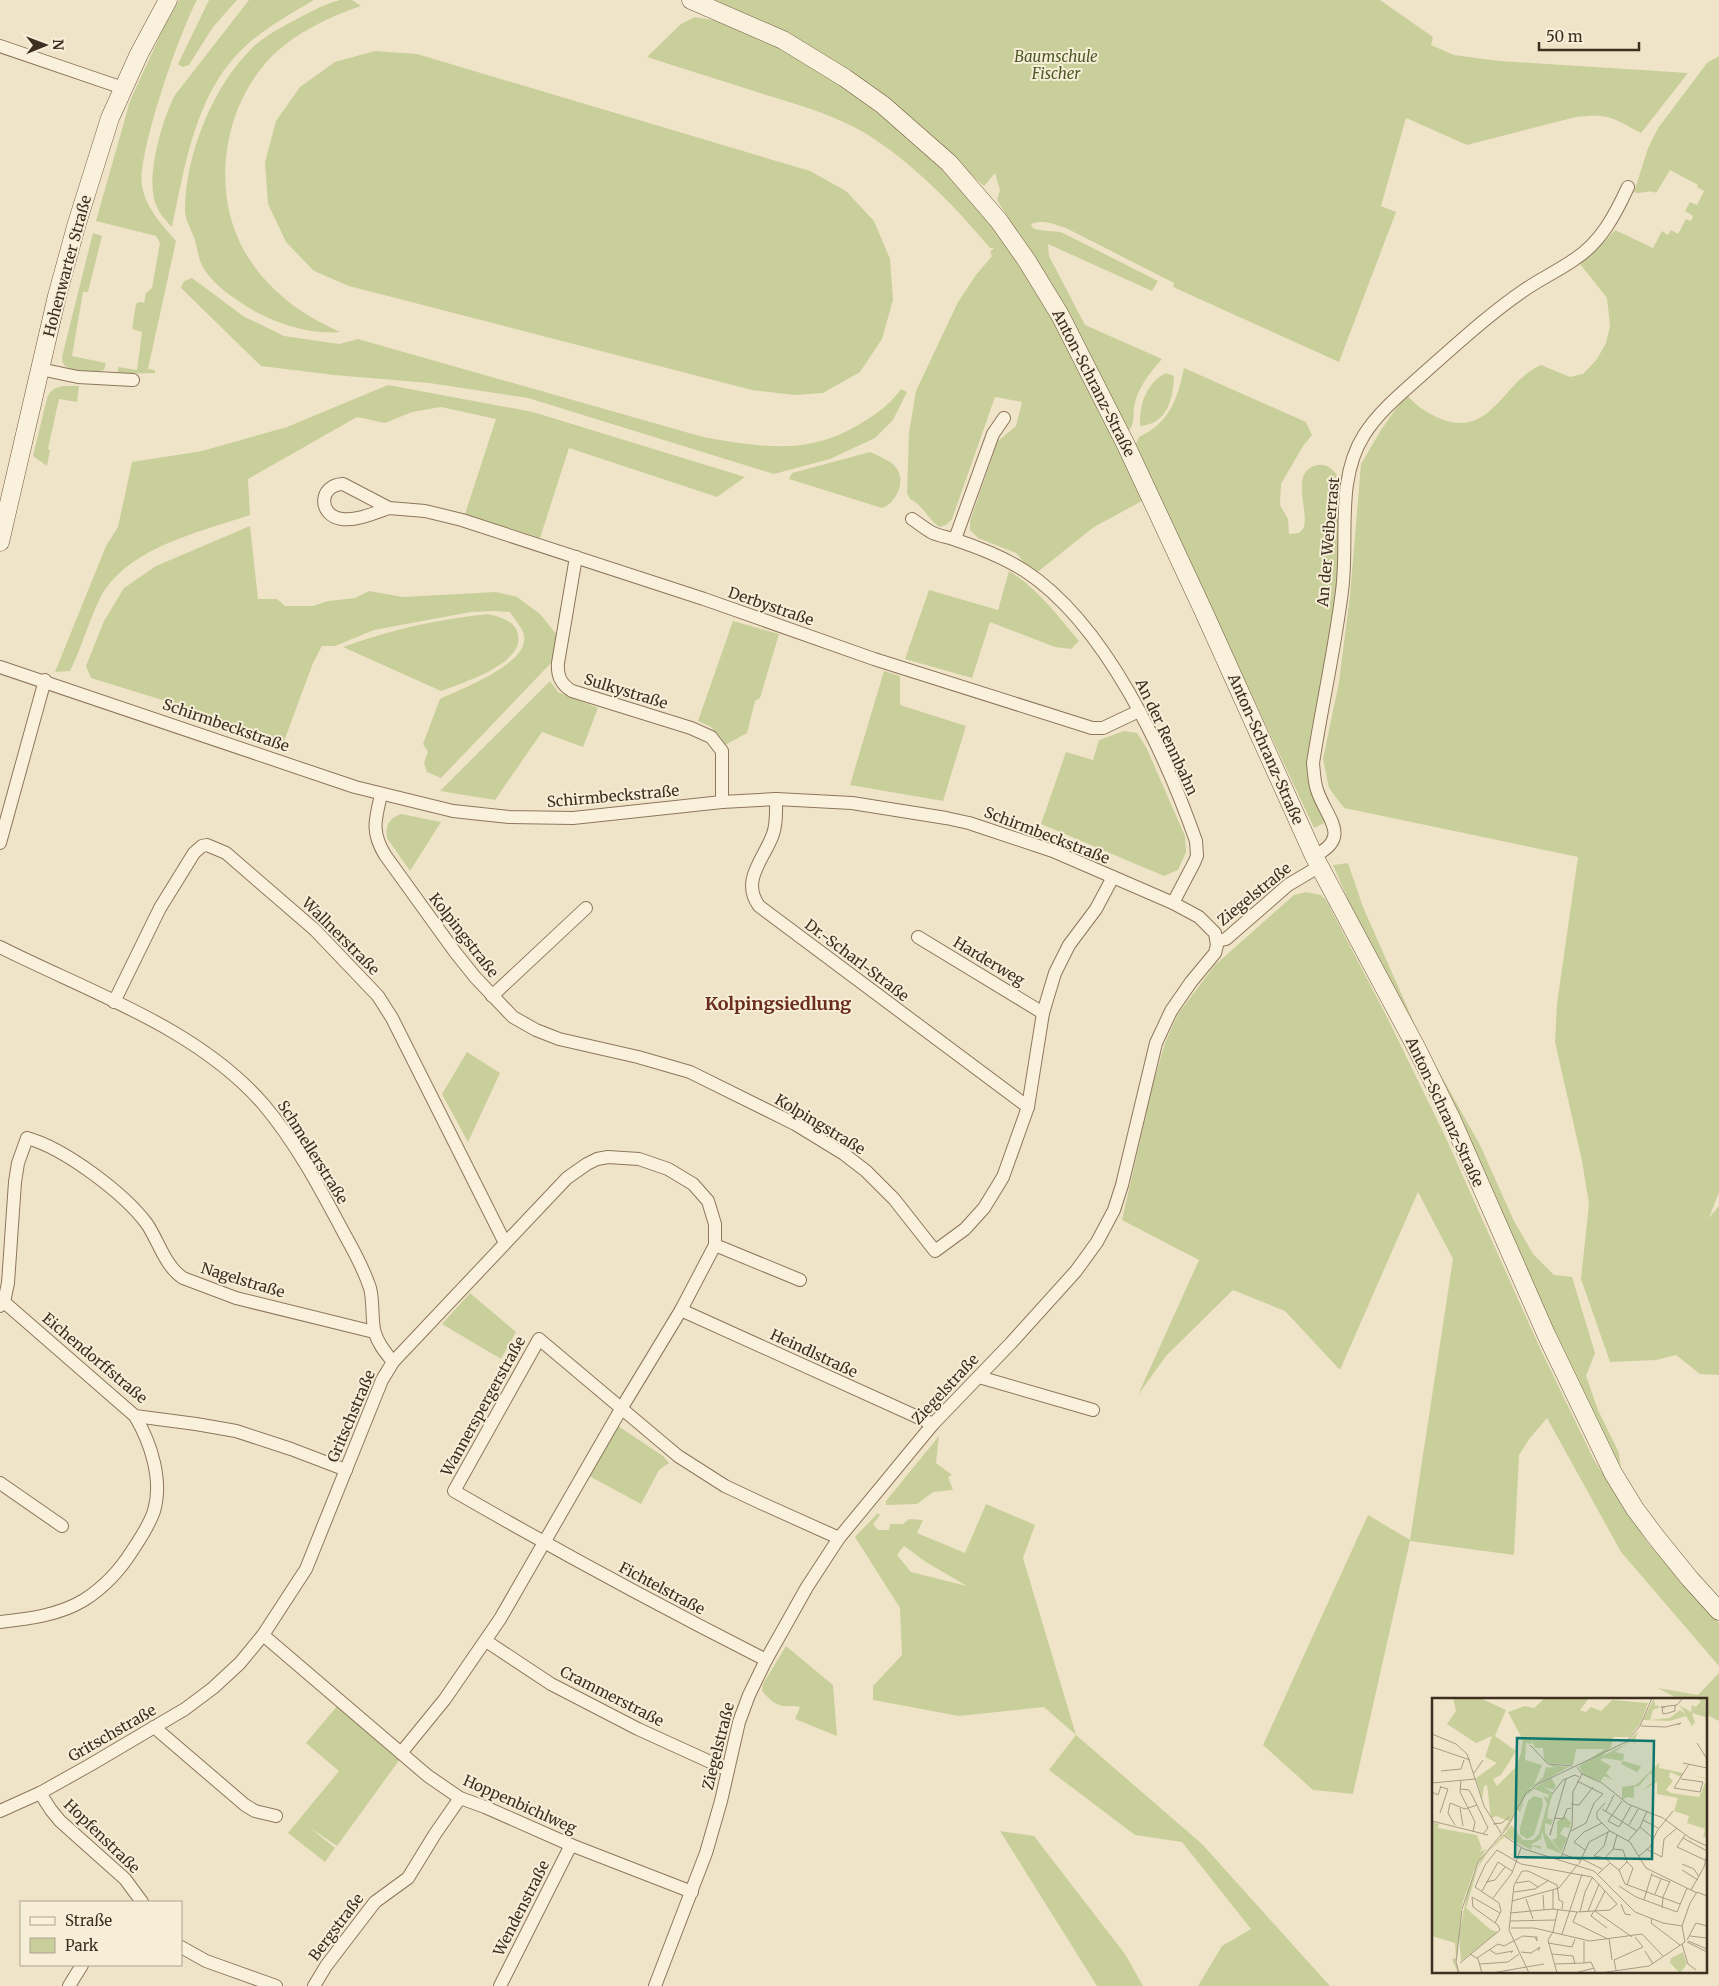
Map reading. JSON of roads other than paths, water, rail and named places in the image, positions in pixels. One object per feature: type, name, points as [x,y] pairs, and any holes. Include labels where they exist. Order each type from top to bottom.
[{"type":"main road","name":"Hohenwarter Straße","points":[[0,542],[57,296],[77,223],[110,118],[123,88],[168,0]]},
{"type":"main road","name":"Anton-Schranz-Straße","points":[[691,0],[783,40],[845,78],[883,105],[949,163],[999,220],[1027,261],[1060,315],[1122,437],[1317,861],[1452,1120],[1542,1325],[1613,1473],[1635,1509],[1656,1537],[1719,1611]]},
{"type":"street","points":[[0,46],[123,88]]},
{"type":"street","name":"An der Weiberrast","points":[[1317,861],[1328,847],[1335,833],[1334,824],[1317,791],[1313,763],[1342,590],[1346,497],[1353,458],[1357,448],[1372,423],[1393,401],[1452,348],[1524,291],[1576,259],[1592,246],[1606,230],[1628,187]]},
{"type":"street","points":[[40,369],[86,378],[133,380]]},
{"type":"street","points":[[955,540],[993,434],[1004,418]]},
{"type":"street","name":"Derbystraße","points":[[389,508],[431,512],[462,520],[704,599],[874,659],[1092,728],[1097,729],[1109,725],[1139,711]]},
{"type":"street","name":"An der Rennbahn","points":[[912,519],[932,533],[1002,558],[1026,572],[1071,611],[1119,676],[1162,758],[1196,842],[1194,863],[1173,903]]},
{"type":"street","name":"Sulkystraße","points":[[576,557],[558,662],[559,677],[562,683],[572,691],[691,728],[711,737],[722,751],[722,802]]},
{"type":"street","name":"Schirmbeckstraße","points":[[0,666],[381,795],[453,811],[481,815],[544,819],[573,818],[722,802],[776,799],[852,803],[916,812],[961,822],[1052,851],[1173,903],[1199,917],[1215,933],[1217,941]]},
{"type":"street","points":[[0,843],[45,680]]},
{"type":"street","name":"Kolpingstraße","points":[[381,795],[375,820],[377,842],[455,952],[492,996],[513,1016],[536,1030],[560,1038],[690,1072],[795,1124],[844,1154],[866,1171],[894,1199],[935,1251],[965,1229],[984,1208],[1003,1177],[1028,1107],[1043,1013],[1061,959],[1073,939],[1100,903],[1113,877]]},
{"type":"street","name":"Dr.-Scharl-Straße","points":[[776,799],[774,830],[758,864],[752,883],[754,899],[759,906],[1028,1107]]},
{"type":"street","name":"Wallnerstraße","points":[[114,1002],[160,908],[194,853],[202,846],[207,845],[226,853],[315,930],[378,996],[401,1035],[505,1243]]},
{"type":"street","name":"Ziegelstraße","points":[[655,1986],[692,1892],[714,1829],[743,1708],[766,1660],[807,1587],[839,1538],[933,1424],[979,1377],[1076,1271],[1107,1226],[1114,1210],[1130,1156],[1144,1087],[1156,1043],[1171,1011],[1191,982],[1213,957],[1217,949],[1217,941],[1226,940],[1317,861]]},
{"type":"street","points":[[492,996],[586,908]]},
{"type":"street","name":"Harderweg","points":[[918,937],[1043,1013]]},
{"type":"street","name":"Schmellerstraße","points":[[0,948],[164,1027],[209,1055],[247,1088],[279,1124],[314,1179],[359,1262],[372,1299],[374,1332],[393,1362]]},
{"type":"street","name":"Nagelstraße","points":[[15,1182],[18,1163],[27,1138],[39,1141],[87,1169],[133,1206],[154,1236],[175,1273],[183,1278],[236,1298],[374,1332]]},
{"type":"street","name":"Gritschstraße","points":[[0,1811],[40,1793],[185,1709],[213,1688],[240,1663],[263,1635],[306,1569],[382,1380],[393,1362],[576,1170],[597,1159],[625,1157],[668,1169],[681,1176],[702,1192],[708,1201],[713,1213],[715,1245]]},
{"type":"street","name":"Eichendorffstraße","points":[[15,1182],[8,1283],[2,1304],[135,1416],[236,1431],[291,1448],[346,1470]]},
{"type":"street","points":[[401,1753],[445,1699],[486,1642],[621,1409],[681,1310],[715,1245],[800,1280]]},
{"type":"street","name":"Heindlstraße","points":[[681,1310],[933,1424]]},
{"type":"street","name":"Wannerspergerstraße","points":[[544,1543],[454,1491],[539,1339],[621,1409]]},
{"type":"street","points":[[979,1377],[1093,1410]]},
{"type":"street","points":[[621,1409],[678,1456],[708,1476],[761,1504],[839,1538]]},
{"type":"street","points":[[0,1622],[50,1614],[84,1600],[106,1582],[142,1537],[154,1512],[156,1486],[150,1448],[135,1416]]},
{"type":"street","points":[[0,1483],[62,1526]]},
{"type":"street","name":"Fichtelstraße","points":[[544,1543],[766,1660]]},
{"type":"street","name":"Hoppenbichlweg","points":[[263,1635],[428,1776],[460,1798],[571,1845],[692,1892]]},
{"type":"street","name":"Crammerstraße","points":[[486,1642],[551,1684],[647,1733],[728,1770]]},
{"type":"street","points":[[154,1727],[245,1805],[255,1811],[276,1816]]},
{"type":"street","name":"Hopfenstraße","points":[[40,1793],[60,1821],[125,1879],[137,1901]]},
{"type":"street","name":"Bergstraße","points":[[314,1986],[326,1966],[372,1904],[408,1878],[434,1834],[460,1798]]},
{"type":"street","name":"Wendenstraße","points":[[500,1986],[571,1845]]},
{"type":"street","points":[[182,1948],[212,1964],[276,1986]]},
{"type":"street","points":[[69,1986],[81,1966]]},
{"type":"district","name":"Kolpingsiedlung","points":[[778,1003]]},
{"type":"park label","name":"Baumschule Fischer","points":[[1056,64]]}]
